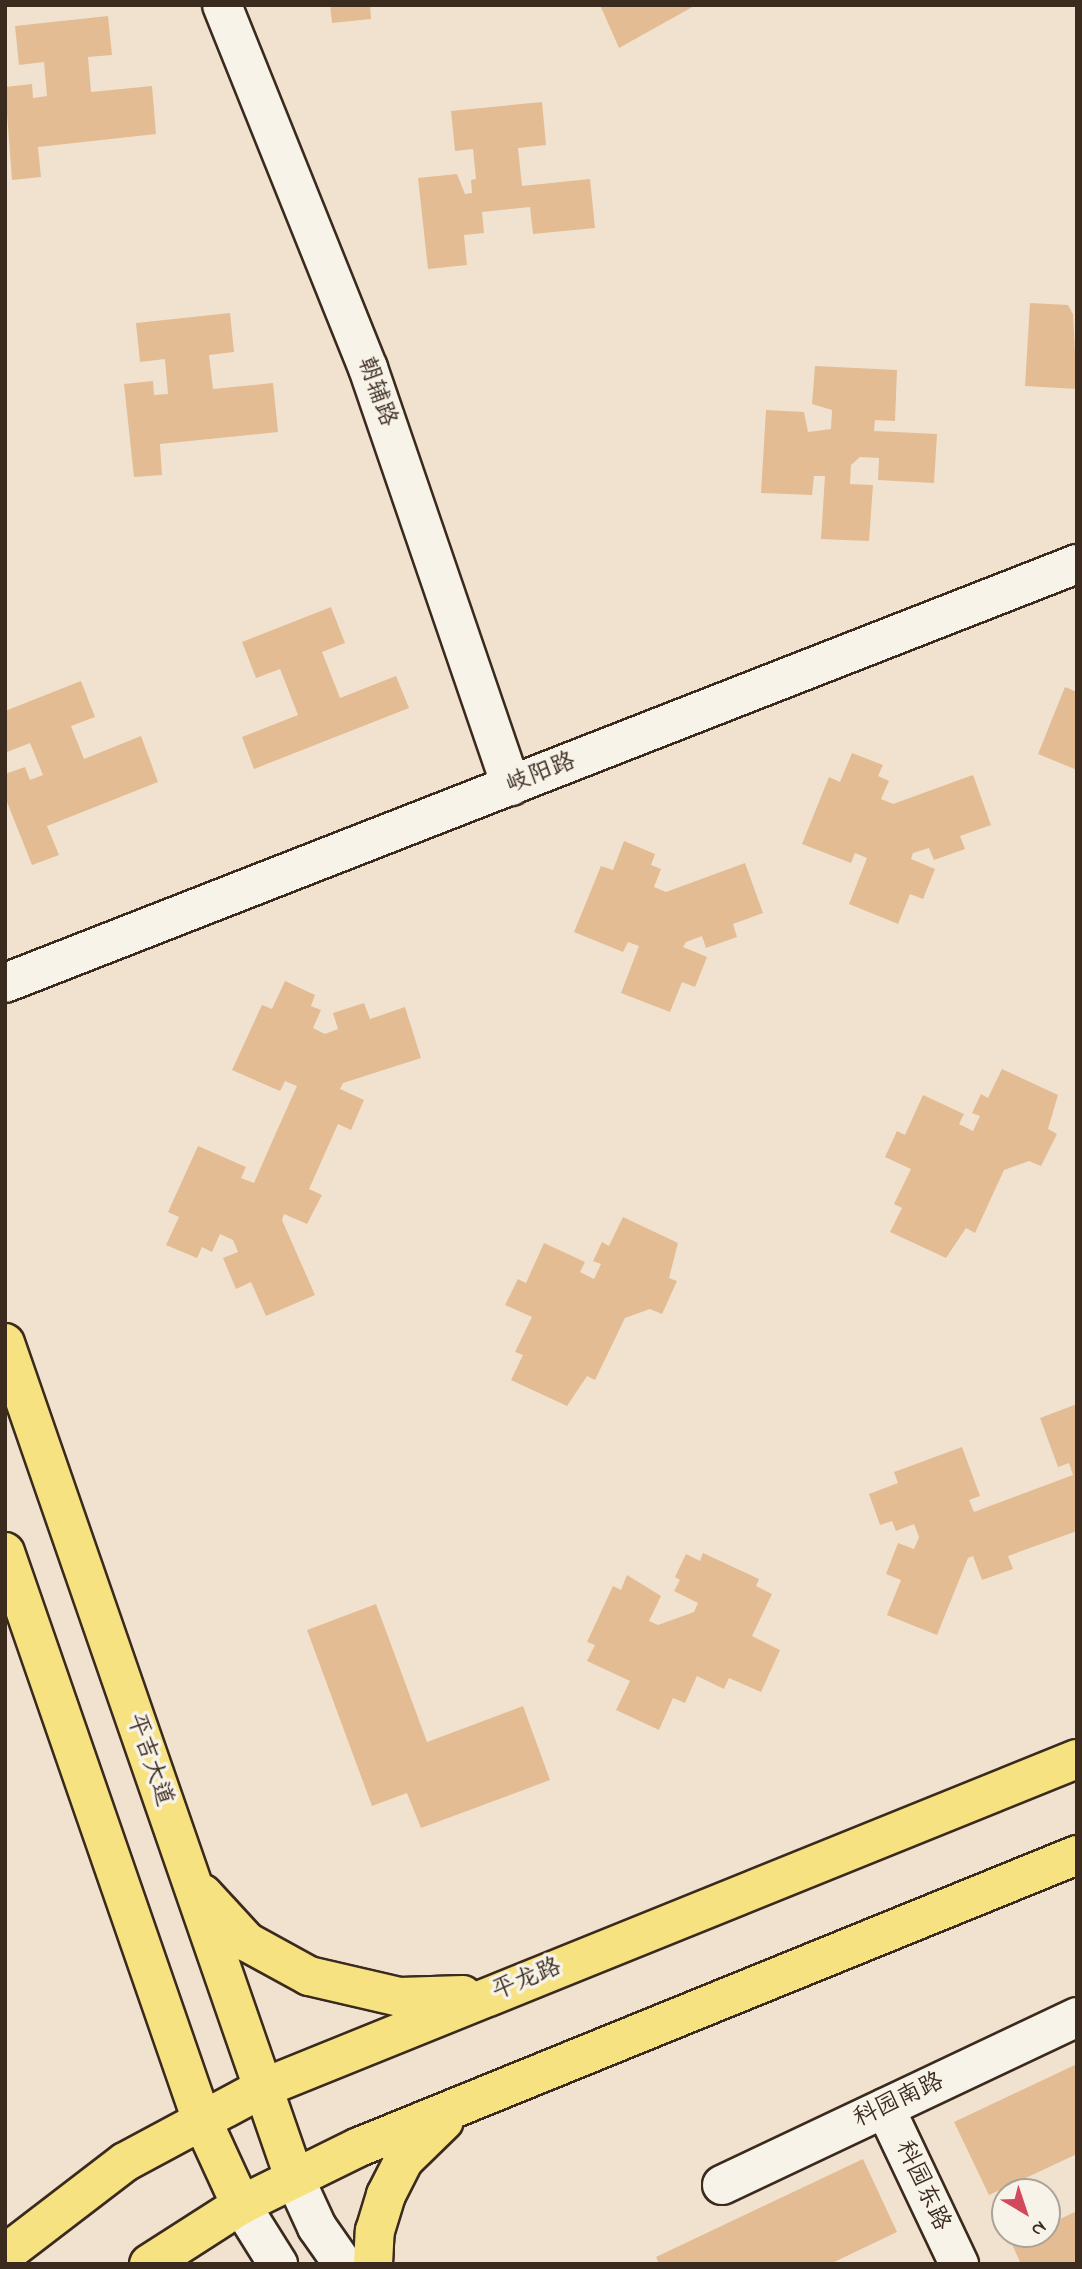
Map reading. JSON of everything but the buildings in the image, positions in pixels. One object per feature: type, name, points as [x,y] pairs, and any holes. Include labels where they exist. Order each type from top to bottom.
[{"type":"main road","name":"平吉大道","points":[[5,1343],[294,2177]]},
{"type":"main road","points":[[5,1552],[201,2118],[241,2205]]},
{"type":"main road","name":"平龙路","points":[[5,2254],[125,2162],[201,2118],[263,2088],[1077,1759]]},
{"type":"main road","points":[[149,2264],[241,2205],[294,2177],[468,2102],[1077,1855]]},
{"type":"main road","points":[[185,1863],[209,1901],[247,1942],[309,1976],[400,1997],[503,1989]]},
{"type":"main road","points":[[373,2264],[375,2231],[403,2161],[429,2132],[468,2102]]},
{"type":"street","name":"朝辅路","points":[[222,5],[368,368],[511,786]]},
{"type":"street","name":"岐阳路","points":[[5,984],[1077,564]]},
{"type":"street","name":"科园南路","points":[[722,2185],[1077,2017]]},
{"type":"street","name":"科园东路","points":[[885,2108],[959,2264]]},
{"type":"street","points":[[294,2177],[317,2227],[343,2264]]},
{"type":"street","points":[[241,2205],[278,2264]]}]
